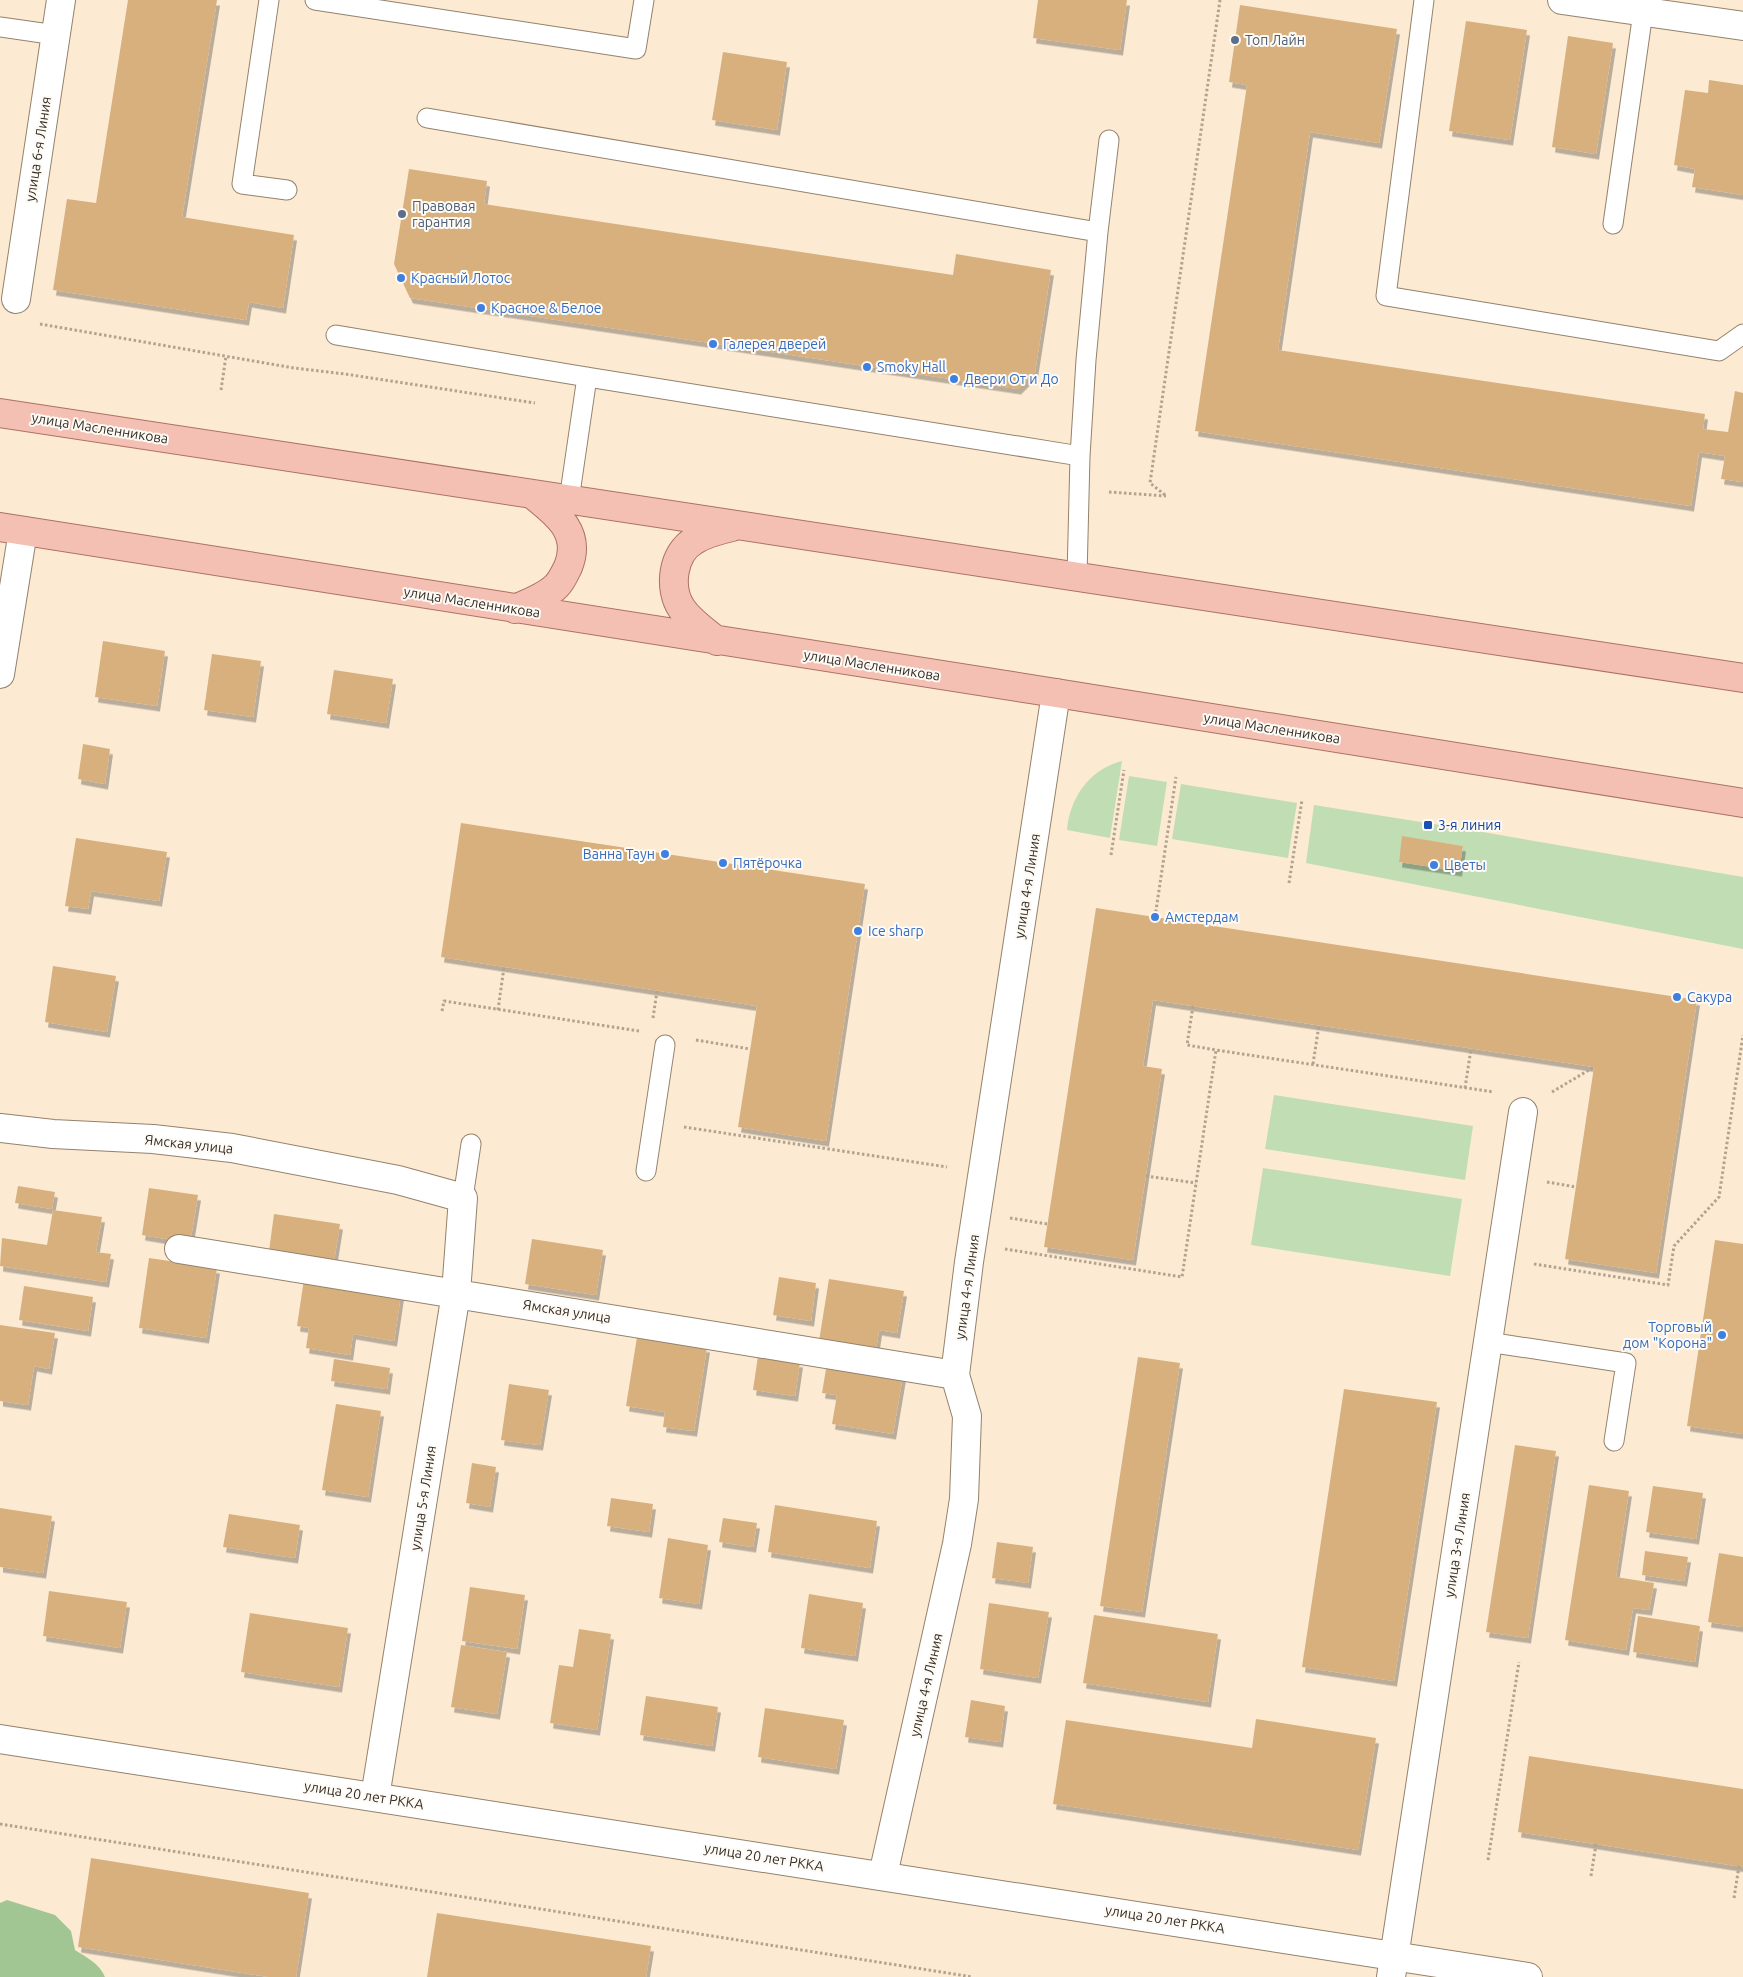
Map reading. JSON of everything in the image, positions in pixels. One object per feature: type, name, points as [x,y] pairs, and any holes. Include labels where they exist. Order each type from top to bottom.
[{"type":"main road","name":"улица Масленникова","points":[[0,413],[1743,678]]},
{"type":"main road","points":[[515,609],[554,589],[562,579],[571,559],[572,544],[568,529],[556,514],[532,495]]},
{"type":"main road","points":[[718,641],[698,626],[682,609],[675,595],[674,576],[678,558],[692,541],[709,533],[735,526]]},
{"type":"main road","name":"улица Масленникова","points":[[11,529],[1743,803]]},
{"type":"street","name":"улица 6-я Линия","points":[[8,297],[61,0]]},
{"type":"street","points":[[1562,0],[1643,12],[1703,10],[1743,26]]},
{"type":"street","points":[[0,674],[11,529]]},
{"type":"street","name":"улица 4-я Линия","points":[[883,1875],[957,1544],[964,1499],[967,1416],[955,1375],[983,1173],[1056,693]]},
{"type":"street","name":"улица 3-я Линия","points":[[1393,1966],[1523,1112]]},
{"type":"street","name":"Ямская улица","points":[[0,1128],[53,1134],[153,1139],[232,1148],[398,1180],[463,1198]]},
{"type":"street","name":"улица 5-я Линия","points":[[375,1797],[456,1292],[463,1198]]},
{"type":"street","name":"Ямская улица","points":[[180,1249],[456,1292],[955,1375]]},
{"type":"street","name":"улица 20 лет РККА","points":[[0,1739],[883,1875],[1393,1966],[1528,1977]]},
{"type":"lane","points":[[269,0],[242,184],[287,190]]},
{"type":"lane","points":[[315,0],[636,48],[644,0]]},
{"type":"lane","points":[[1424,0],[1386,296],[1719,351],[1743,334]]},
{"type":"lane","points":[[1613,224],[1643,12]]},
{"type":"lane","points":[[0,27],[56,35]]},
{"type":"lane","points":[[427,118],[1098,232]]},
{"type":"lane","points":[[1077,577],[1080,456],[1086,360],[1109,140]]},
{"type":"lane","points":[[336,334],[587,377],[1080,456]]},
{"type":"lane","points":[[569,500],[587,377]]},
{"type":"lane","points":[[646,1171],[665,1045]]},
{"type":"lane","points":[[463,1198],[472,1144]]},
{"type":"lane","points":[[1488,1342],[1626,1363],[1614,1441]]},
{"type":"path","points":[[1166,496],[1150,483],[1220,0]]},
{"type":"path","points":[[221,390],[226,356]]},
{"type":"path","points":[[1112,855],[1124,770]]},
{"type":"path","points":[[1155,917],[1176,777]]},
{"type":"path","points":[[1289,883],[1302,800]]},
{"type":"path","points":[[498,1010],[504,967]]},
{"type":"path","points":[[654,1010],[657,990]]},
{"type":"path","points":[[442,1011],[444,1002],[641,1032]]},
{"type":"path","points":[[1193,1006],[1188,1045],[1503,1093]]},
{"type":"path","points":[[1313,1064],[1319,1025]]},
{"type":"path","points":[[1526,1263],[1668,1285],[1674,1246],[1718,1197],[1743,1036]]},
{"type":"path","points":[[687,1039],[750,1049]]},
{"type":"path","points":[[1465,1088],[1471,1049]]},
{"type":"path","points":[[1002,1249],[1182,1276],[1216,1050]]},
{"type":"path","points":[[1548,1095],[1594,1067]]},
{"type":"path","points":[[684,1117],[683,1127],[983,1173]]},
{"type":"path","points":[[1146,1176],[1196,1183]]},
{"type":"path","points":[[1552,1183],[1576,1187]]},
{"type":"path","points":[[1007,1217],[1048,1224]]},
{"type":"path","points":[[1488,1860],[1519,1662]]},
{"type":"path","points":[[0,1824],[973,1977]]},
{"type":"path","points":[[1591,1876],[1596,1844]]},
{"type":"path","points":[[1734,1898],[1739,1866]]},
{"type":"green space","points":[[1122,761],[1110,838],[1067,830],[1072,806],[1084,786],[1100,771]]},
{"type":"green space","points":[[1129,776],[1167,782],[1157,846],[1119,840]]},
{"type":"green space","points":[[1181,784],[1297,803],[1288,858],[1172,839]]},
{"type":"green space","points":[[1314,805],[1743,877],[1743,949],[1306,863]],"holes":[[[1403,837],[1463,846],[1459,871],[1399,862]]]},
{"type":"green space","points":[[1274,1095],[1473,1126],[1465,1180],[1265,1149]]},
{"type":"green space","points":[[1263,1168],[1462,1199],[1450,1276],[1251,1245]]},
{"type":"green space","points":[[7,1900],[55,1915],[71,1931],[75,1950],[96,1965],[105,1977],[0,1977],[0,1903]]},
{"type":"building","points":[[128,0],[217,0],[182,217],[294,235],[283,308],[249,302],[246,320],[53,290],[67,199],[96,203]]},
{"type":"building","points":[[1038,0],[1127,0],[1120,50],[1033,38]]},
{"type":"building","points":[[1240,5],[1397,29],[1379,143],[1310,132],[1278,350],[1705,414],[1703,429],[1728,432],[1735,391],[1743,393],[1743,482],[1721,479],[1725,456],[1699,452],[1691,506],[1195,431],[1247,85],[1229,82]]},
{"type":"building","points":[[1466,21],[1527,30],[1510,140],[1449,131]]},
{"type":"building","points":[[1568,36],[1613,43],[1596,154],[1552,147]]},
{"type":"building","points":[[723,52],[787,62],[777,130],[712,120]]},
{"type":"building","points":[[1709,80],[1743,85],[1743,195],[1692,187],[1695,169],[1674,165],[1685,90],[1708,93]]},
{"type":"building","points":[[409,169],[487,181],[484,204],[953,275],[956,254],[1051,270],[1035,372],[1018,389],[410,298],[394,264]]},
{"type":"building","points":[[103,641],[165,651],[157,706],[95,697]]},
{"type":"building","points":[[212,654],[261,661],[253,717],[204,710]]},
{"type":"building","points":[[334,670],[393,679],[386,723],[327,714]]},
{"type":"building","points":[[83,744],[110,749],[105,784],[78,779]]},
{"type":"building","points":[[461,823],[865,884],[826,1141],[738,1127],[757,1006],[441,957]]},
{"type":"building","points":[[1402,836],[1463,846],[1459,871],[1399,862]]},
{"type":"building","points":[[76,838],[167,852],[159,901],[91,891],[88,909],[65,906]]},
{"type":"building","points":[[1096,908],[1697,1000],[1656,1273],[1565,1259],[1594,1067],[1153,1000],[1143,1066],[1162,1069],[1133,1260],[1044,1247]]},
{"type":"building","points":[[53,966],[116,976],[107,1032],[45,1022]]},
{"type":"building","points":[[18,1186],[55,1192],[52,1209],[15,1203]]},
{"type":"building","points":[[149,1188],[198,1195],[190,1243],[142,1235]]},
{"type":"building","points":[[53,1210],[102,1217],[96,1252],[111,1254],[106,1282],[0,1266],[2,1238],[47,1245]]},
{"type":"building","points":[[274,1214],[340,1224],[334,1261],[269,1251]]},
{"type":"building","points":[[532,1239],[603,1250],[596,1295],[525,1284]]},
{"type":"building","name":"Торговый дом \"Корона\"","points":[[1715,1240],[1743,1244],[1743,1434],[1687,1426]]},
{"type":"building","points":[[149,1258],[217,1268],[206,1338],[139,1328]]},
{"type":"building","points":[[779,1277],[816,1283],[811,1321],[773,1315]]},
{"type":"building","points":[[304,1279],[401,1294],[394,1341],[353,1334],[350,1355],[306,1348],[309,1328],[297,1326]]},
{"type":"building","points":[[829,1279],[904,1291],[897,1333],[879,1330],[876,1350],[819,1341]]},
{"type":"building","points":[[24,1286],[93,1297],[88,1331],[19,1320]]},
{"type":"building","points":[[0,1325],[55,1333],[49,1369],[34,1366],[28,1405],[0,1401]]},
{"type":"building","points":[[637,1337],[707,1347],[694,1431],[663,1427],[665,1412],[626,1406]]},
{"type":"building","points":[[758,1356],[800,1362],[795,1396],[753,1390]]},
{"type":"building","points":[[1138,1357],[1180,1363],[1142,1612],[1100,1606]]},
{"type":"building","points":[[334,1359],[390,1368],[387,1389],[331,1381]]},
{"type":"building","points":[[827,1363],[903,1375],[893,1434],[832,1424],[837,1395],[822,1393]]},
{"type":"building","points":[[509,1384],[549,1390],[540,1445],[501,1440]]},
{"type":"building","points":[[1344,1389],[1437,1402],[1394,1681],[1302,1667]]},
{"type":"building","points":[[336,1404],[381,1411],[368,1497],[322,1490]]},
{"type":"building","points":[[1515,1445],[1556,1451],[1528,1638],[1486,1632]]},
{"type":"building","points":[[472,1463],[496,1467],[490,1507],[466,1503]]},
{"type":"building","points":[[1589,1485],[1629,1491],[1616,1577],[1654,1583],[1649,1610],[1633,1608],[1626,1650],[1565,1640]]},
{"type":"building","points":[[1653,1486],[1703,1493],[1696,1539],[1646,1532]]},
{"type":"building","points":[[611,1498],[653,1504],[649,1532],[607,1526]]},
{"type":"building","points":[[775,1505],[877,1521],[870,1568],[768,1552]]},
{"type":"building","points":[[0,1508],[52,1516],[43,1573],[0,1567]]},
{"type":"building","points":[[229,1514],[300,1525],[295,1558],[223,1547]]},
{"type":"building","points":[[723,1518],[757,1523],[753,1547],[719,1542]]},
{"type":"building","points":[[668,1538],[708,1545],[699,1604],[659,1598]]},
{"type":"building","points":[[997,1542],[1033,1547],[1028,1583],[992,1578]]},
{"type":"building","points":[[1645,1551],[1688,1557],[1684,1581],[1642,1575]]},
{"type":"building","points":[[1719,1553],[1743,1557],[1743,1627],[1708,1622]]},
{"type":"building","points":[[470,1587],[525,1595],[517,1649],[462,1641]]},
{"type":"building","points":[[49,1591],[127,1602],[120,1648],[43,1636]]},
{"type":"building","points":[[809,1594],[863,1603],[855,1656],[801,1648]]},
{"type":"building","points":[[989,1603],[1049,1612],[1038,1678],[980,1669]]},
{"type":"building","points":[[250,1613],[348,1628],[339,1687],[241,1672]]},
{"type":"building","points":[[1094,1615],[1218,1634],[1208,1702],[1083,1683]]},
{"type":"building","points":[[1638,1616],[1700,1626],[1695,1662],[1633,1652]]},
{"type":"building","points":[[579,1629],[611,1634],[597,1730],[550,1723],[559,1665],[573,1667]]},
{"type":"building","points":[[461,1645],[507,1652],[497,1714],[451,1707]]},
{"type":"building","points":[[646,1696],[718,1707],[712,1746],[640,1735]]},
{"type":"building","points":[[971,1700],[1005,1706],[1000,1742],[965,1737]]},
{"type":"building","points":[[765,1708],[844,1720],[836,1769],[758,1757]]},
{"type":"building","points":[[1256,1719],[1376,1738],[1358,1850],[1053,1804],[1066,1720],[1252,1748]]},
{"type":"building","points":[[1529,1756],[1743,1789],[1743,1867],[1518,1832]]},
{"type":"building","points":[[91,1858],[309,1893],[296,1977],[269,1977],[78,1947]]},
{"type":"building","points":[[437,1913],[651,1946],[646,1977],[427,1977]]},
{"type":"place","name":"Топ Лайн","points":[[1235,40]]},
{"type":"place","name":"Правовая гарантия","points":[[402,214]]},
{"type":"place","name":"Красный Лотос","points":[[401,278]]},
{"type":"place","name":"Красное & Белое","points":[[481,308]]},
{"type":"place","name":"Галерея дверей","points":[[713,344]]},
{"type":"place","name":"Smoky Hall","points":[[867,367]]},
{"type":"place","name":"Двери От и До","points":[[954,379]]},
{"type":"place","name":"3-я линия","points":[[1428,825]]},
{"type":"place","name":"Ванна Таун","points":[[665,854]]},
{"type":"place","name":"Пятёрочка","points":[[723,863]]},
{"type":"place","name":"Цветы","points":[[1434,865]]},
{"type":"place","name":"Амстердам","points":[[1155,917]]},
{"type":"place","name":"Ice sharp","points":[[858,931]]},
{"type":"place","name":"Сакура","points":[[1677,997]]},
{"type":"place","name":"Торговый дом \"Корона\"","points":[[1722,1335]]}]
